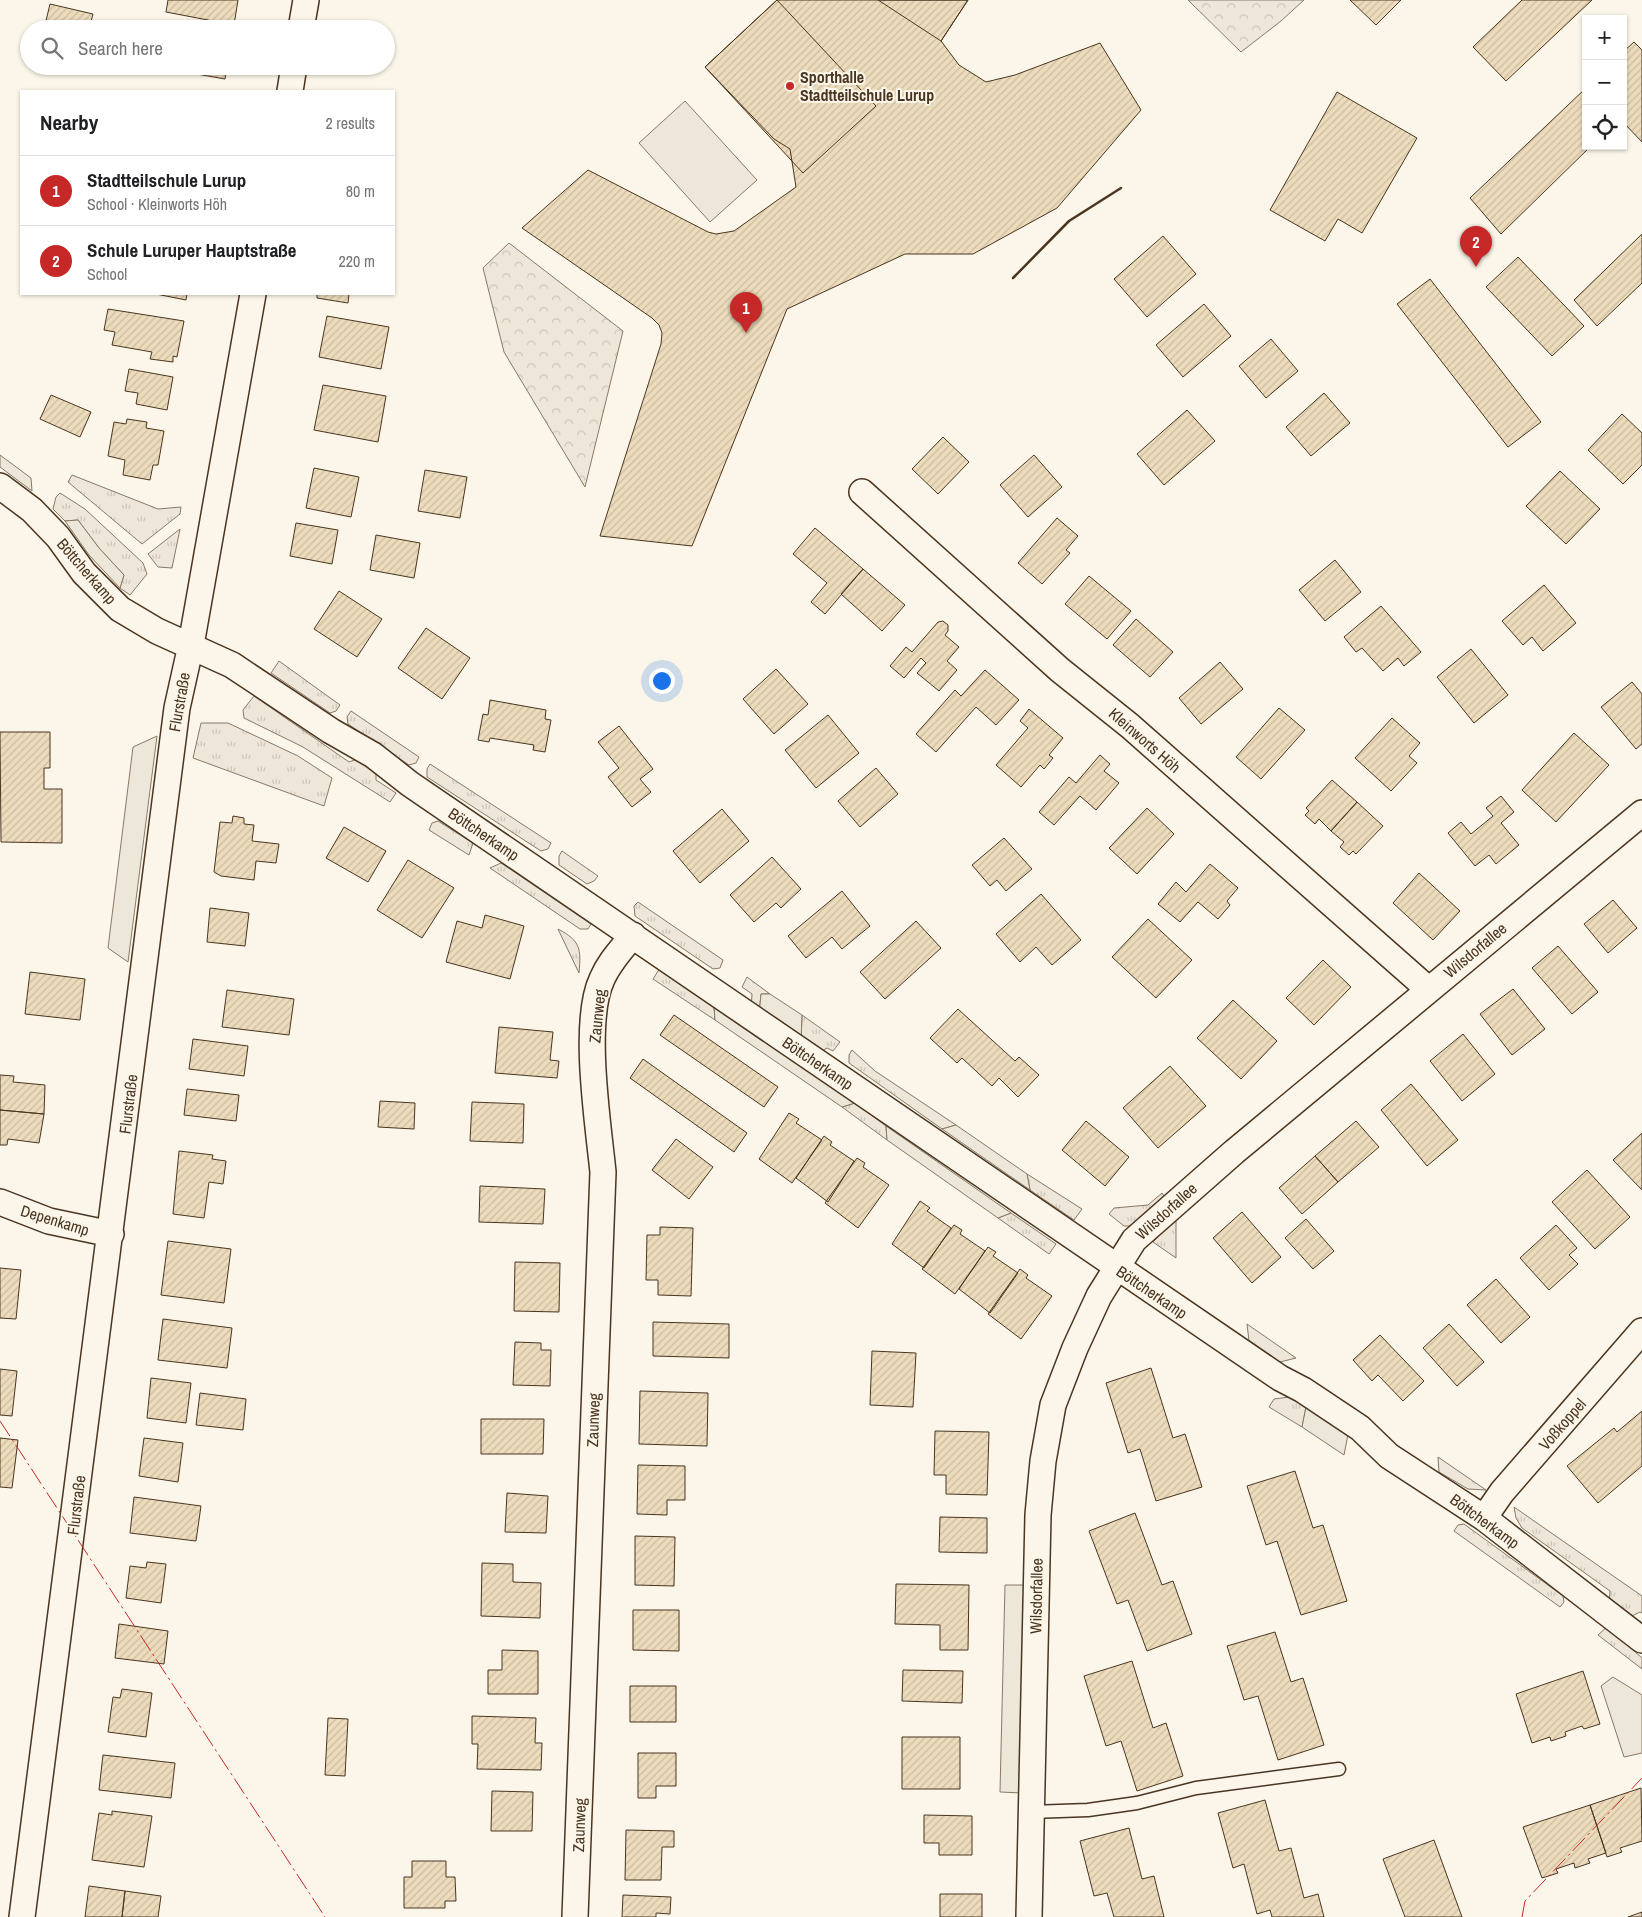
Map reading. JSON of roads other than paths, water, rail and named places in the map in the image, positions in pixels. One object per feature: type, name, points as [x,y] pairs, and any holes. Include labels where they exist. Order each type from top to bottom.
[{"type":"street","points":[[303,20],[306,0]]},
{"type":"street","points":[[290,90],[293,75]]},
{"type":"street","name":"Flurstraße","points":[[22,1917],[177,708],[191,645],[254,295]]},
{"type":"street","name":"Böttcherkamp","points":[[0,486],[39,517],[110,600],[142,623],[232,665],[331,731],[373,755],[410,784],[633,935],[1116,1268],[1280,1378],[1304,1390],[1360,1428],[1389,1456],[1484,1518],[1642,1640]]},
{"type":"street","name":"Kleinworts Höh","points":[[862,492],[1060,670],[1130,726],[1428,989]]},
{"type":"street","name":"Wilsdorfallee","points":[[1029,1917],[1038,1515],[1043,1461],[1053,1405],[1075,1348],[1099,1296],[1134,1240],[1193,1187],[1428,989],[1642,813]]},
{"type":"street","name":"Zaunweg","points":[[575,1917],[603,1172],[593,1069],[595,1003],[602,978],[614,958],[633,935]]},
{"type":"street","name":"Depenkamp","points":[[0,1202],[49,1221],[111,1234]]},
{"type":"street","name":"Voßkoppel","points":[[1484,1518],[1502,1492],[1642,1331]]},
{"type":"lane","points":[[1031,1812],[1088,1810],[1138,1802],[1196,1788],[1339,1769]]},
{"type":"place","name":"Sporthalle Stadtteilschule Lurup","points":[[790,86]]},
{"type":"place","name":"Schule Luruper Hauptstraße","points":[[1476,267]]},
{"type":"place","name":"Stadtteilschule Lurup","points":[[746,333]]}]
